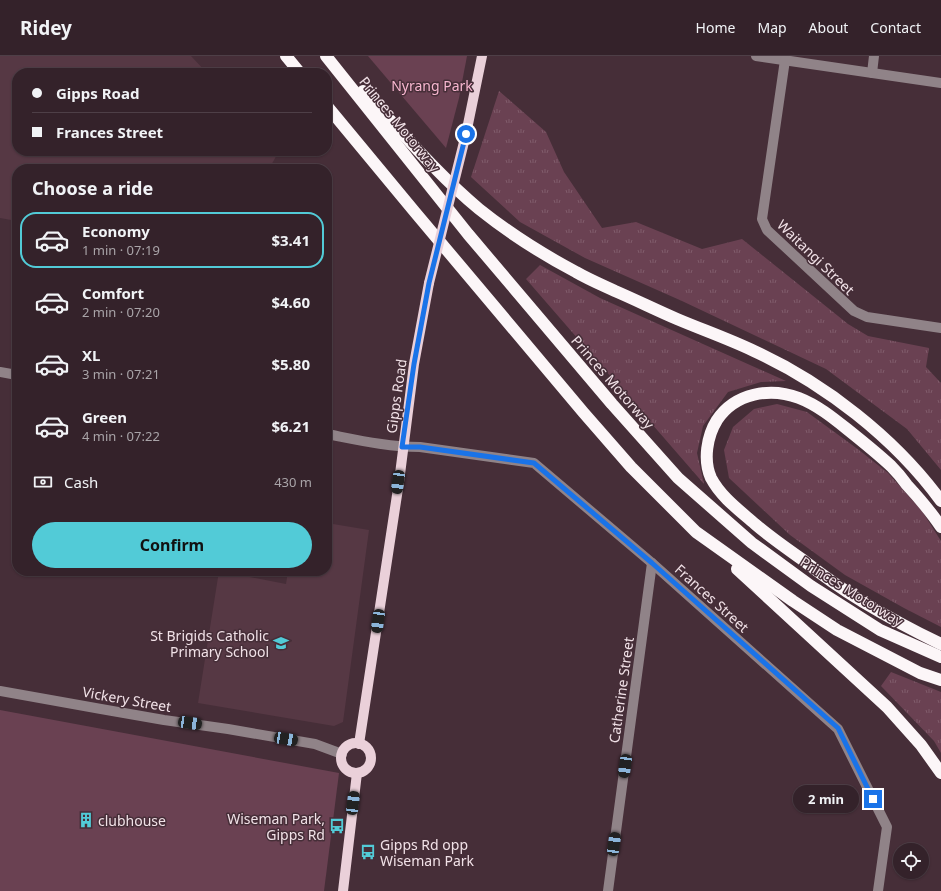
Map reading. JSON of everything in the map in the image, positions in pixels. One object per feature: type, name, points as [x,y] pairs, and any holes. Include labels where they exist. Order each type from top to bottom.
[{"type":"highway","points":[[286,56],[296,68]]},
{"type":"highway","name":"Princes Motorway","points":[[326,56],[468,234],[612,404],[678,478],[752,543],[812,586],[880,630],[941,657]]},
{"type":"highway","points":[[331,56],[408,139],[458,190],[480,209],[520,239],[577,273],[676,319],[754,351],[808,380],[842,404],[881,435],[909,463],[941,501]]},
{"type":"highway","points":[[332,112],[583,412],[631,467],[696,532],[887,707],[920,745],[941,773]]},
{"type":"highway","points":[[941,527],[918,497],[891,466],[840,423],[810,402],[788,394],[775,392],[756,394],[745,397],[734,403],[720,416],[714,425],[708,444],[707,455],[710,476],[720,491],[737,509],[767,534],[823,576],[863,602],[941,644]]},
{"type":"highway","points":[[696,532],[793,602],[837,630],[920,672],[941,680]]},
{"type":"main road","name":"Gipps Road","points":[[359,744],[414,364],[429,283],[466,134],[482,56]]},
{"type":"main road","points":[[359,744],[367,749],[371,757],[369,766],[365,770],[357,773],[348,771],[342,763],[342,754],[347,747],[359,744]]},
{"type":"main road","points":[[343,891],[357,773]]},
{"type":"street","points":[[756,56],[941,83]]},
{"type":"street","points":[[872,73],[874,56]]},
{"type":"street","name":"Waitangi Street","points":[[785,60],[762,219],[766,230],[854,312],[867,317],[941,328]]},
{"type":"street","points":[[0,372],[12,374]]},
{"type":"street","name":"Frances Street","points":[[332,435],[384,445],[420,447],[534,463],[652,563],[838,728],[887,827],[878,891]]},
{"type":"street","name":"Catherine Street","points":[[608,891],[652,563]]},
{"type":"street","name":"Vickery Street","points":[[0,691],[164,720],[228,728],[315,744],[342,754]]},
{"type":"shaded area","points":[[0,56],[191,56],[202,68],[12,68],[12,156],[276,156],[272,164],[12,164],[12,220],[0,218]]},
{"type":"shaded area","name":"St Brigids Catholic Primary School","points":[[332,524],[369,530],[343,722],[334,726],[198,703],[218,576],[245,576],[286,584],[287,576],[332,576]]},
{"type":"green space","name":"Nyrang Park","points":[[368,56],[467,56],[459,98],[446,148]]},
{"type":"green space","points":[[499,91],[546,132],[564,172],[602,228],[636,222],[702,249],[742,239],[848,324],[868,336],[929,348],[926,367],[941,383],[941,470],[907,429],[826,369],[682,301],[585,258],[520,222],[471,177]]},
{"type":"green space","points":[[540,265],[600,298],[786,381],[761,382],[728,392],[703,426],[697,453],[704,484],[526,279]]},
{"type":"green space","points":[[777,404],[807,412],[859,450],[888,473],[922,511],[941,541],[941,627],[845,575],[790,535],[729,478],[724,450],[733,427],[754,409]]},
{"type":"green space","points":[[891,672],[941,692],[941,753],[934,741],[881,686]]},
{"type":"green space","points":[[0,710],[339,773],[324,891],[0,891]]},
{"type":"place","name":"St Brigids Catholic Primary School","points":[[281,643]]},
{"type":"place","name":"clubhouse","points":[[86,820]]},
{"type":"place","name":"Wiseman Park, Gipps Rd","points":[[337,826]]},
{"type":"place","name":"Gipps Rd opp Wiseman Park","points":[[368,852]]},
{"type":"route","points":[[466,134],[429,283],[414,364],[402,447],[420,447],[534,463],[652,563],[838,728],[873,799]]}]
